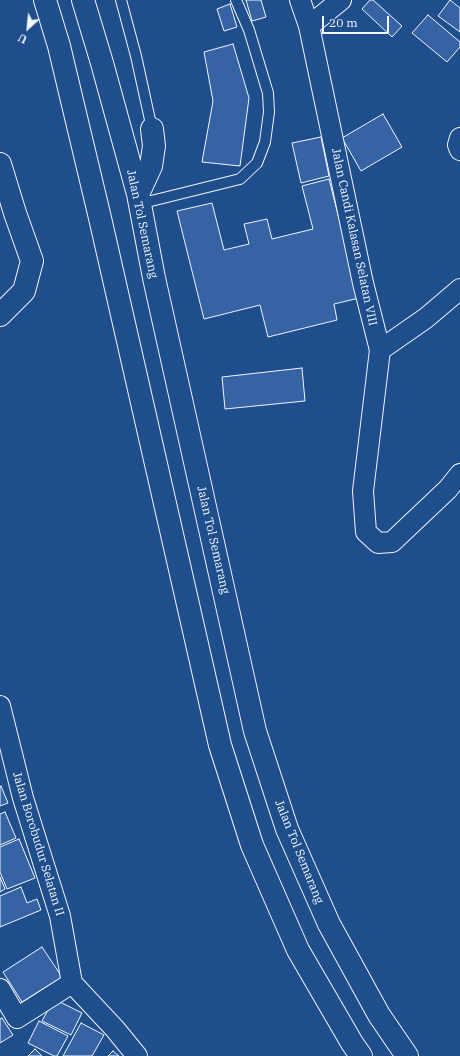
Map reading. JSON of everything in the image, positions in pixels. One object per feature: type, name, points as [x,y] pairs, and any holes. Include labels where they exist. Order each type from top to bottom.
[{"type":"highway","points":[[45,0],[59,46],[100,218],[220,745],[252,845],[298,950],[361,1056]]},
{"type":"highway","name":"Jalan Tol Semarang","points":[[83,0],[102,63],[138,199],[154,278],[255,731],[287,829],[329,924],[379,1015],[407,1056]]},
{"type":"highway","points":[[138,199],[151,166],[154,146],[152,129]]},
{"type":"highway","points":[[0,164],[32,261],[24,291],[0,315]]},
{"type":"street","name":"Jalan Candi Kalasan Selatan VIII","points":[[300,0],[309,26],[363,283],[380,350]]},
{"type":"street","points":[[309,26],[341,0]]},
{"type":"street","points":[[460,138],[458,145],[460,150]]},
{"type":"street","points":[[460,290],[426,318],[380,350],[363,491],[366,532],[378,543],[392,542],[448,489],[460,474]]},
{"type":"street","name":"Jalan Borobudur Selatan II","points":[[0,706],[23,798],[60,916],[72,983]]},
{"type":"street","points":[[0,989],[18,1018],[72,983],[115,1029],[137,1056]]},
{"type":"lane","points":[[121,0],[136,56],[152,129]]},
{"type":"lane","points":[[138,199],[240,178],[257,163],[265,142],[269,112],[268,93],[249,30],[236,0]]},
{"type":"building","points":[[246,0],[261,0],[266,17],[252,21]]},
{"type":"building","points":[[370,0],[373,0],[402,26],[392,37],[362,9]]},
{"type":"building","points":[[450,0],[460,8],[460,32],[438,16]]},
{"type":"building","points":[[230,4],[237,27],[224,31],[217,9]]},
{"type":"building","points":[[428,15],[460,42],[460,47],[447,62],[412,33]]},
{"type":"building","points":[[233,44],[249,98],[240,166],[202,162],[213,101],[204,52]]},
{"type":"building","points":[[383,114],[402,147],[361,171],[342,138]]},
{"type":"building","points":[[321,137],[329,176],[301,183],[292,143]]},
{"type":"building","points":[[329,179],[359,298],[334,304],[337,320],[268,337],[260,305],[204,319],[177,211],[212,203],[224,250],[249,244],[244,224],[267,219],[272,239],[313,229],[302,186]]},
{"type":"building","points":[[302,368],[305,401],[225,409],[222,377]]},
{"type":"building","points":[[1,786],[8,803],[0,806],[0,787]]},
{"type":"building","points":[[5,812],[16,838],[0,845],[0,814]]},
{"type":"building","points":[[19,839],[35,878],[7,889],[0,872],[0,847]]},
{"type":"building","points":[[0,877],[5,889],[0,892]]},
{"type":"building","points":[[21,887],[27,903],[37,899],[41,910],[0,927],[0,896]]},
{"type":"building","points":[[42,947],[62,977],[22,1002],[3,972]]},
{"type":"building","points":[[54,999],[82,1013],[71,1035],[42,1021]]},
{"type":"building","points":[[2,1018],[13,1035],[0,1043],[0,1019]]},
{"type":"building","points":[[39,1021],[68,1036],[57,1056],[54,1056],[28,1043]]},
{"type":"building","points":[[81,1023],[104,1035],[92,1056],[63,1056]]},
{"type":"building","points":[[35,1049],[42,1056],[28,1056]]},
{"type":"building","points":[[113,1051],[119,1056],[108,1056]]}]
